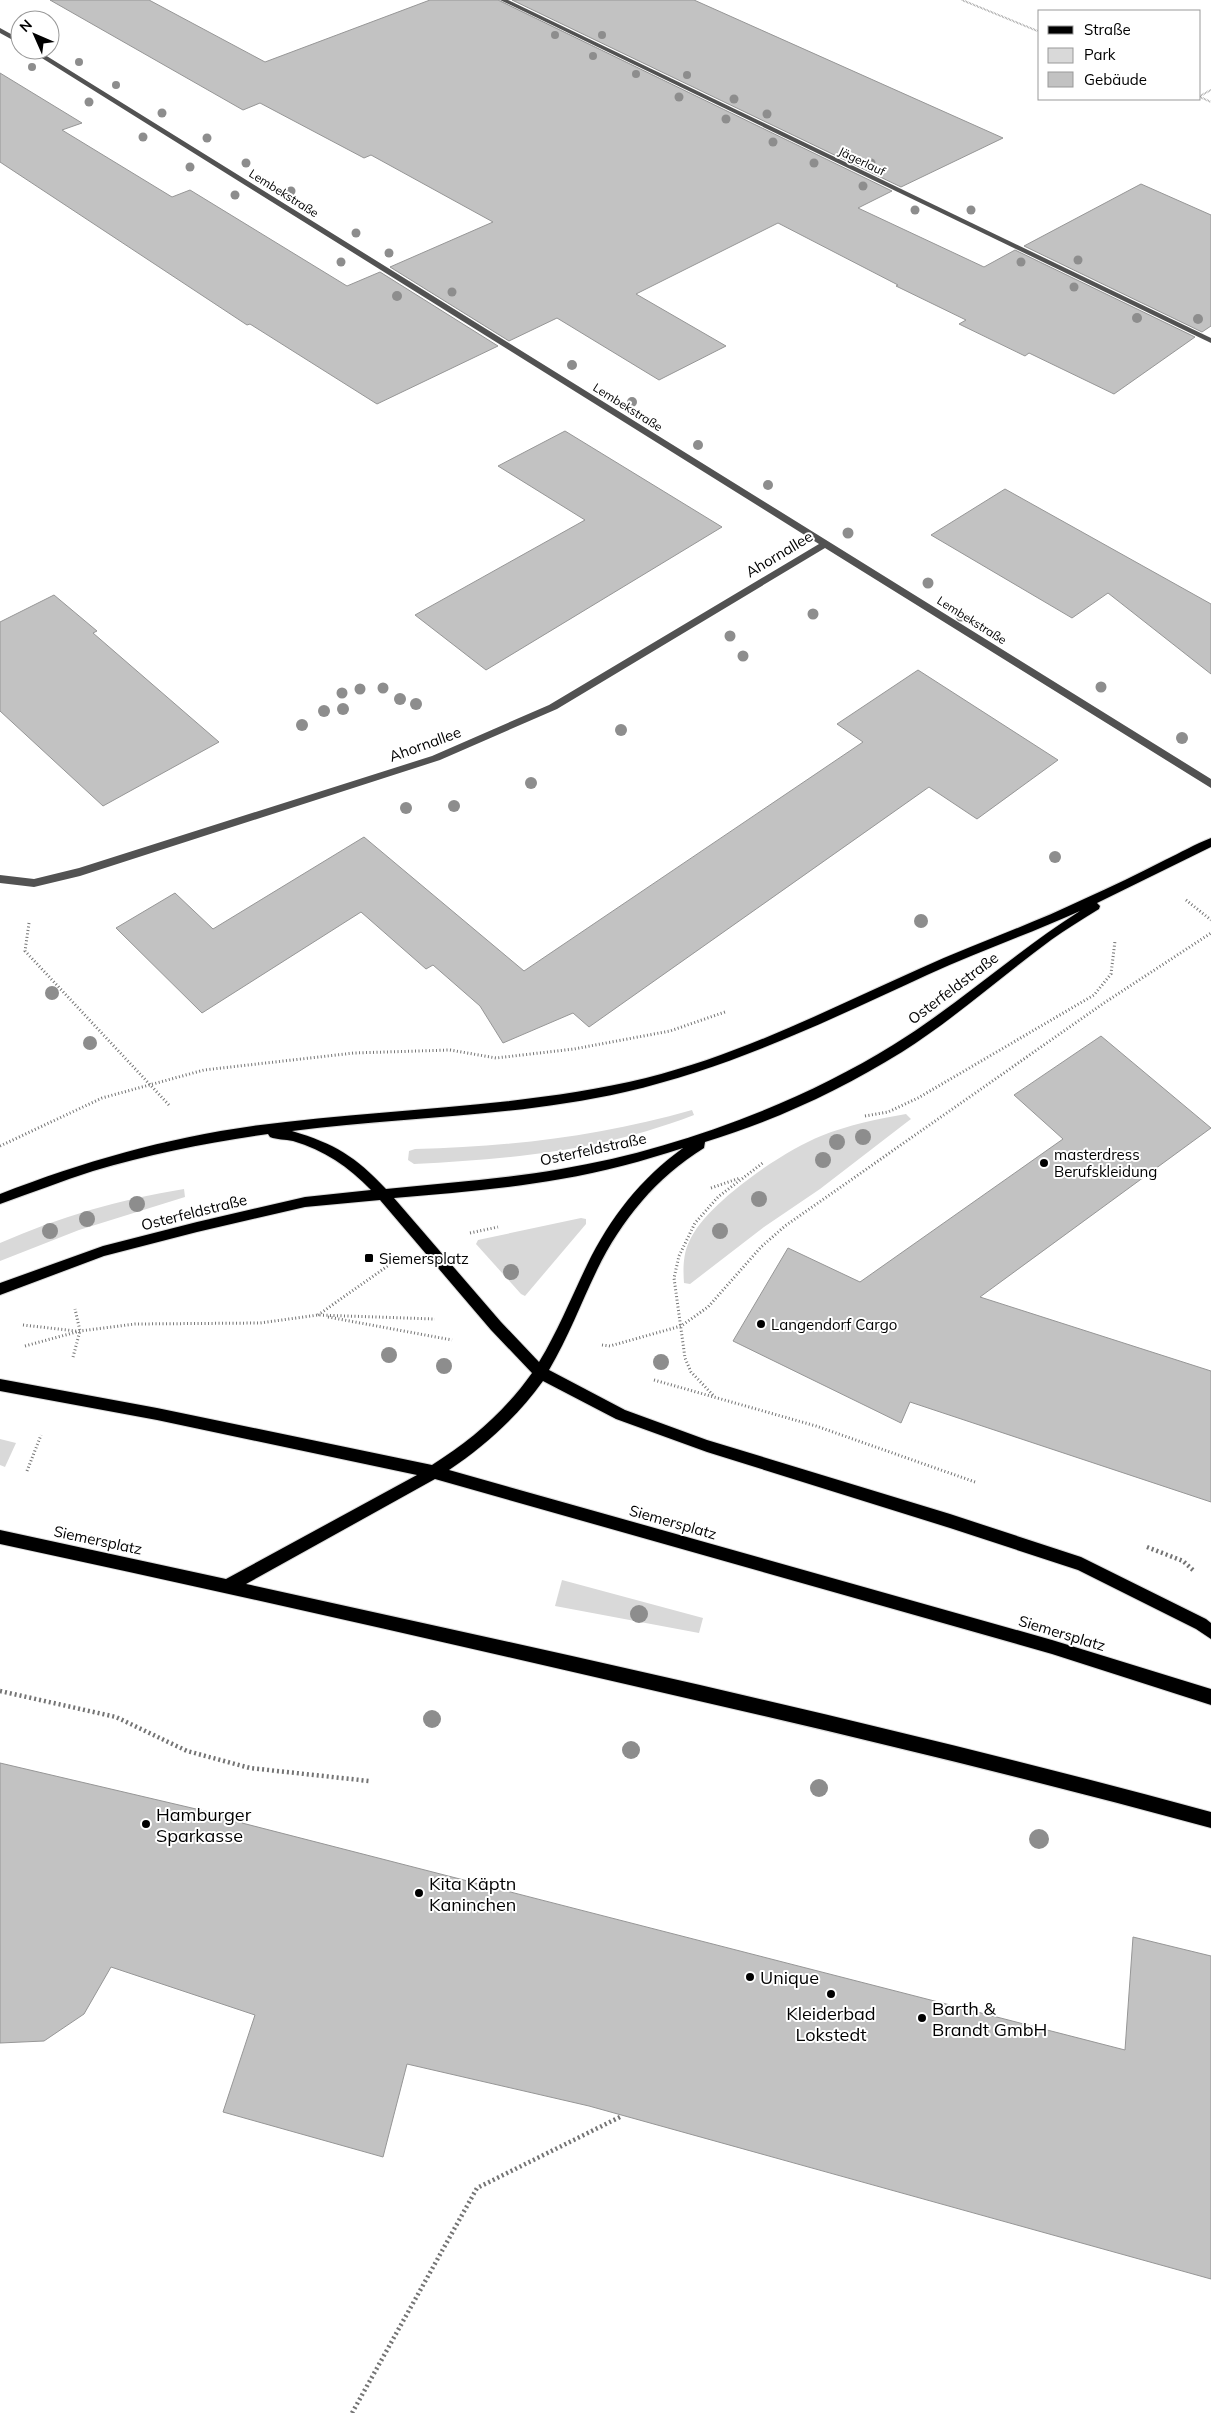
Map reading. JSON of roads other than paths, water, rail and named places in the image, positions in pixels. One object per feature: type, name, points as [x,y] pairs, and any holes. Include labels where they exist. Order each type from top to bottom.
[{"type":"main road","name":"Osterfeldstraße","points":[[0,1199],[103,1164],[202,1140],[253,1131],[540,1103],[657,1080],[716,1062],[773,1041],[886,989],[1034,927],[1132,882],[1211,842]]},
{"type":"main road","name":"Osterfeldstraße","points":[[0,1288],[103,1251],[197,1226],[305,1202],[517,1181],[563,1174],[626,1161],[716,1135],[800,1100],[855,1073],[898,1048],[936,1022],[1049,936],[1132,882]]},
{"type":"main road","points":[[253,1131],[292,1136],[328,1149],[358,1168],[427,1244],[496,1326],[541,1372],[621,1415],[707,1446],[950,1521],[1081,1564],[1201,1624],[1211,1632]]},
{"type":"main road","points":[[228,1585],[434,1472],[472,1447],[499,1423],[522,1398],[550,1359],[616,1225],[635,1199],[662,1173],[692,1149],[716,1135]]},
{"type":"main road","name":"Siemersplatz","points":[[0,1385],[157,1414],[434,1472],[1042,1645],[1211,1697]]},
{"type":"main road","name":"Siemersplatz","points":[[0,1537],[228,1585],[864,1731],[1070,1781],[1211,1820]]},
{"type":"street","name":"Jägerlauf","points":[[503,0],[1211,341]]},
{"type":"street","name":"Lembekstraße","points":[[48,60],[1211,784]]},
{"type":"street","name":"Ahornallee","points":[[0,880],[34,883],[80,872],[436,758],[553,707],[825,544]]},
{"type":"place","name":"masterdress Berufskleidung","points":[[1044,1163]]},
{"type":"place","name":"Siemersplatz","points":[[369,1258]]},
{"type":"place","name":"Langendorf Cargo","points":[[761,1324]]},
{"type":"place","name":"Hamburger Sparkasse","points":[[146,1824]]},
{"type":"place","name":"Kita Käptn Kaninchen","points":[[419,1893]]},
{"type":"place","name":"Unique","points":[[750,1977]]},
{"type":"place","name":"Kleiderbad Lokstedt","points":[[831,1994]]},
{"type":"place","name":"Barth & Brandt GmbH","points":[[922,2018]]}]
